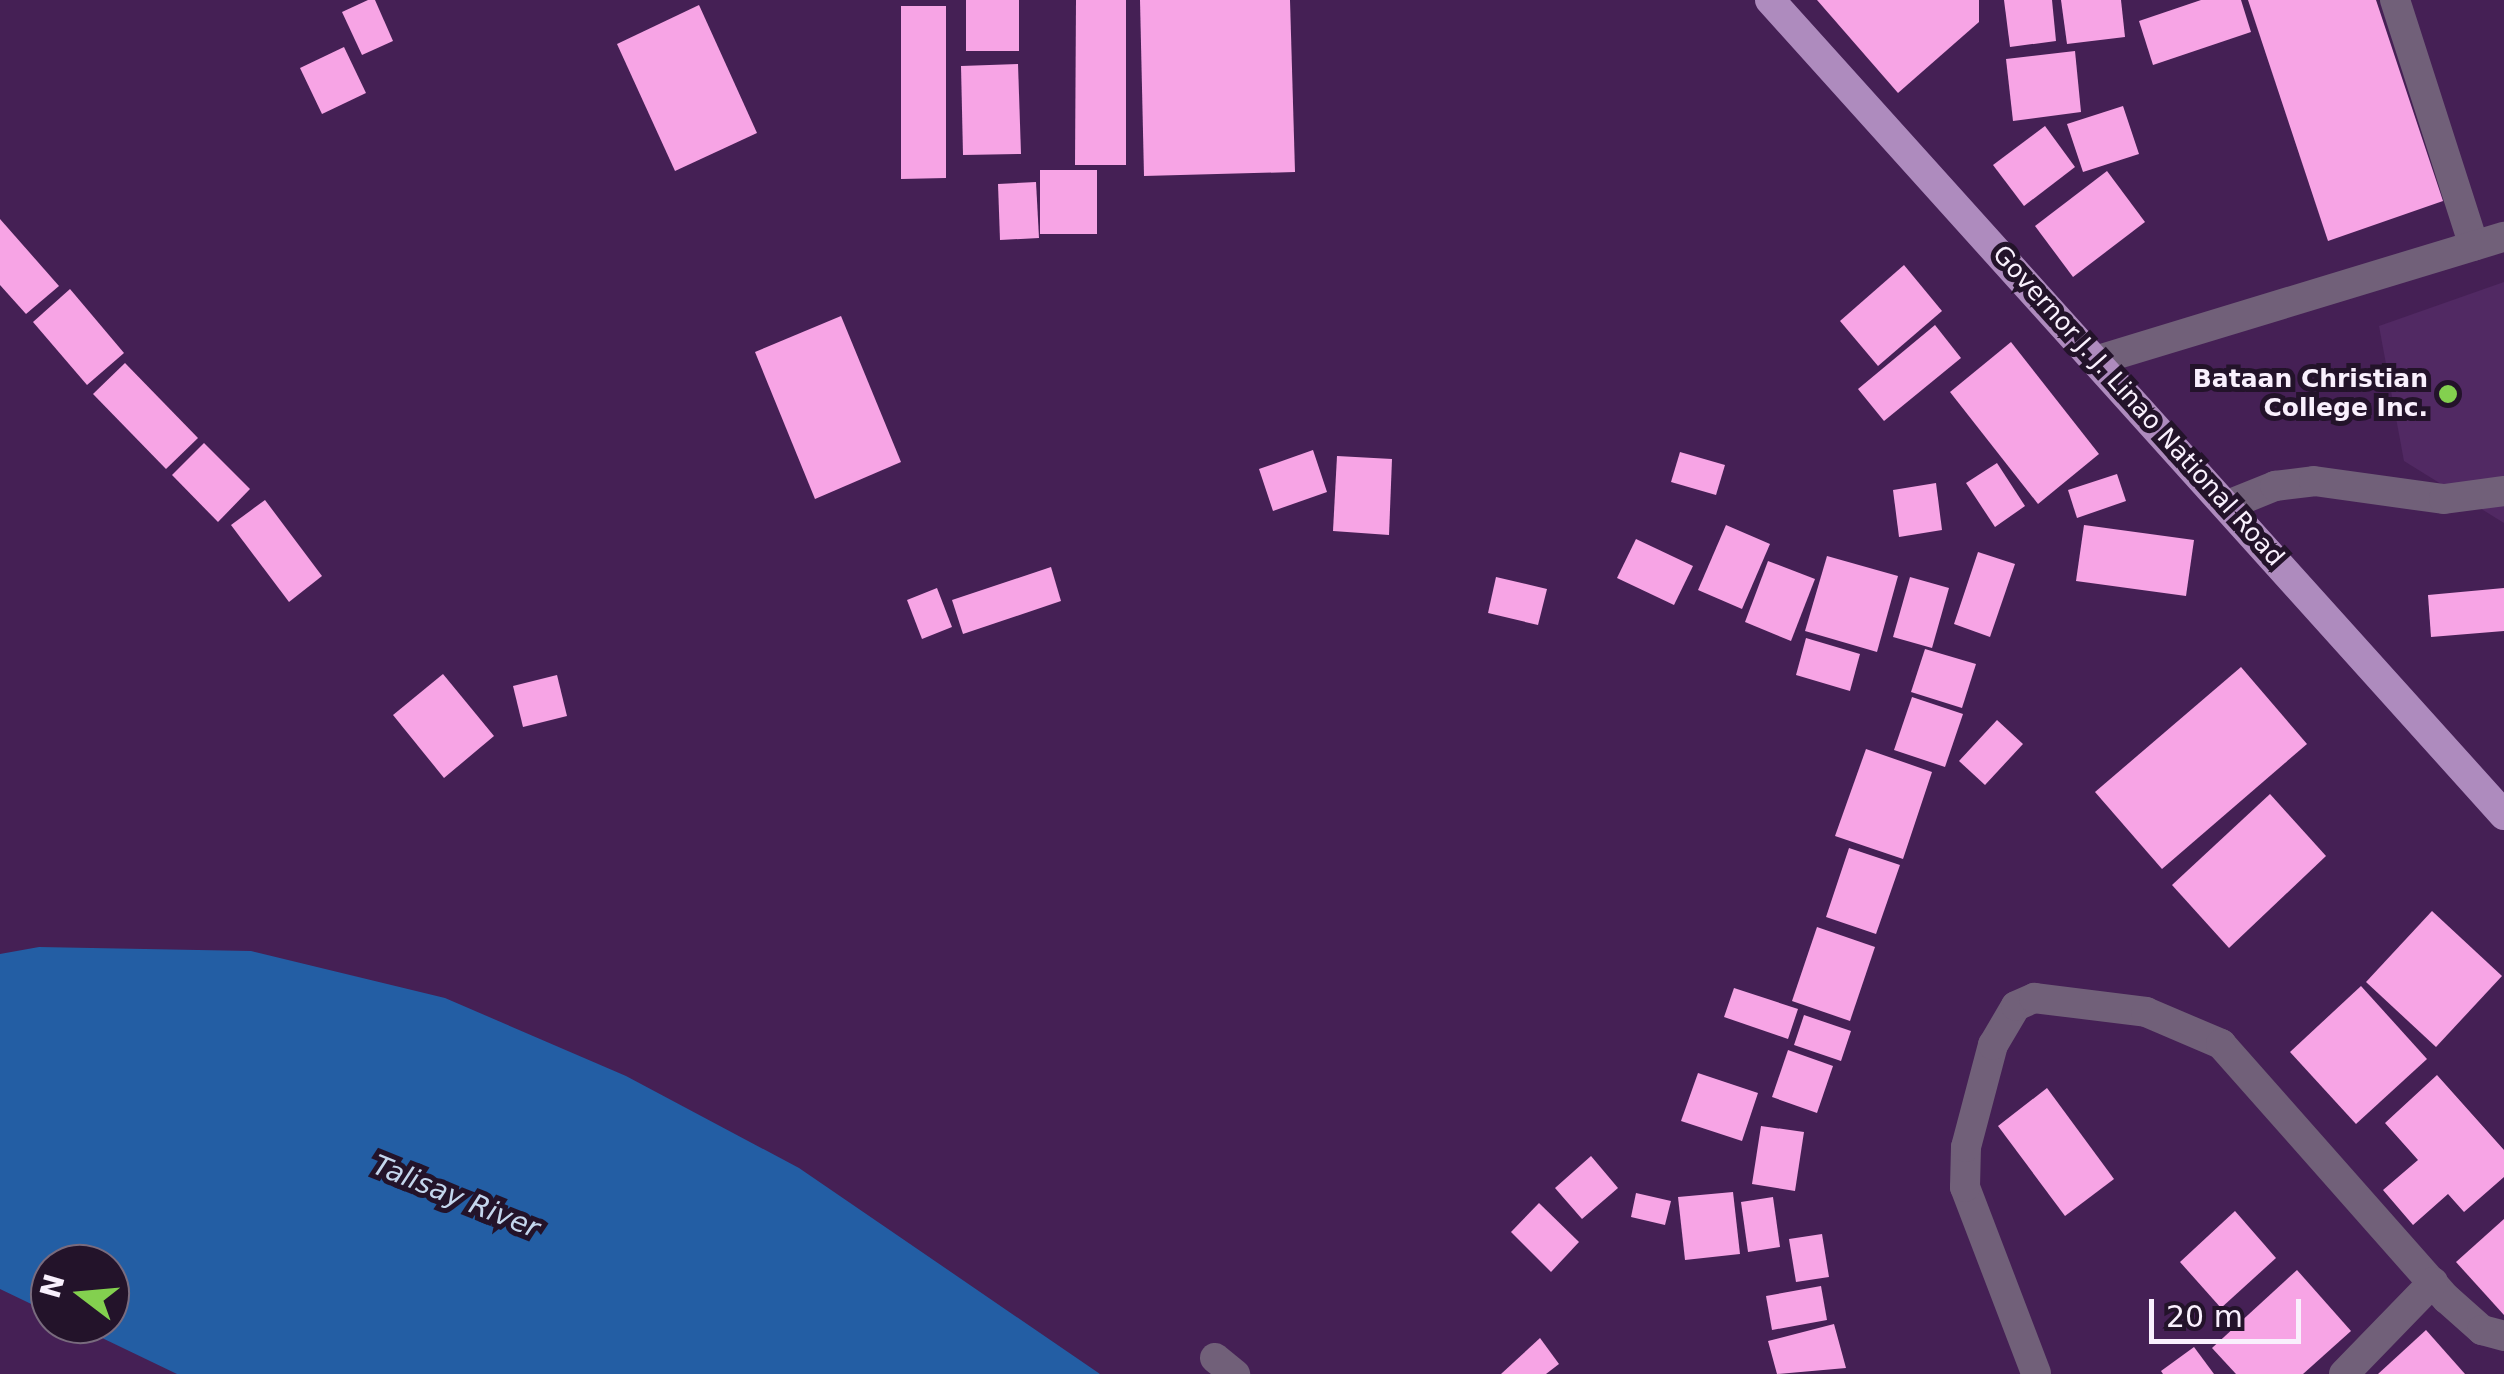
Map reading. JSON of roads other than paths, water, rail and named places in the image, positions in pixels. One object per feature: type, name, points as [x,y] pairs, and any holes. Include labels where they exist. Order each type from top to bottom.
[{"type":"main road","name":"Governor J. J. Linao National Road","points":[[1770,0],[2504,815]]},
{"type":"street","points":[[2395,0],[2474,246]]},
{"type":"street","points":[[2098,360],[2504,237]]},
{"type":"street","points":[[2228,505],[2275,486],[2314,481],[2457,500],[2504,491]]},
{"type":"street","points":[[2036,1373],[1965,1187],[1966,1147],[1993,1045],[2016,1006],[2034,998],[2146,1012],[2221,1044],[2433,1282],[2482,1330],[2504,1336]]},
{"type":"street","points":[[2344,1374],[2433,1282]]},
{"type":"water","name":"Talisay River","points":[[39,947],[251,951],[445,998],[626,1076],[799,1168],[1100,1374],[177,1374],[115,1344],[130,1344],[130,1244],[30,1244],[30,1303],[0,1289],[0,954]]},
{"type":"place","name":"Bataan Christian College Inc.","points":[[2448,394]]}]
